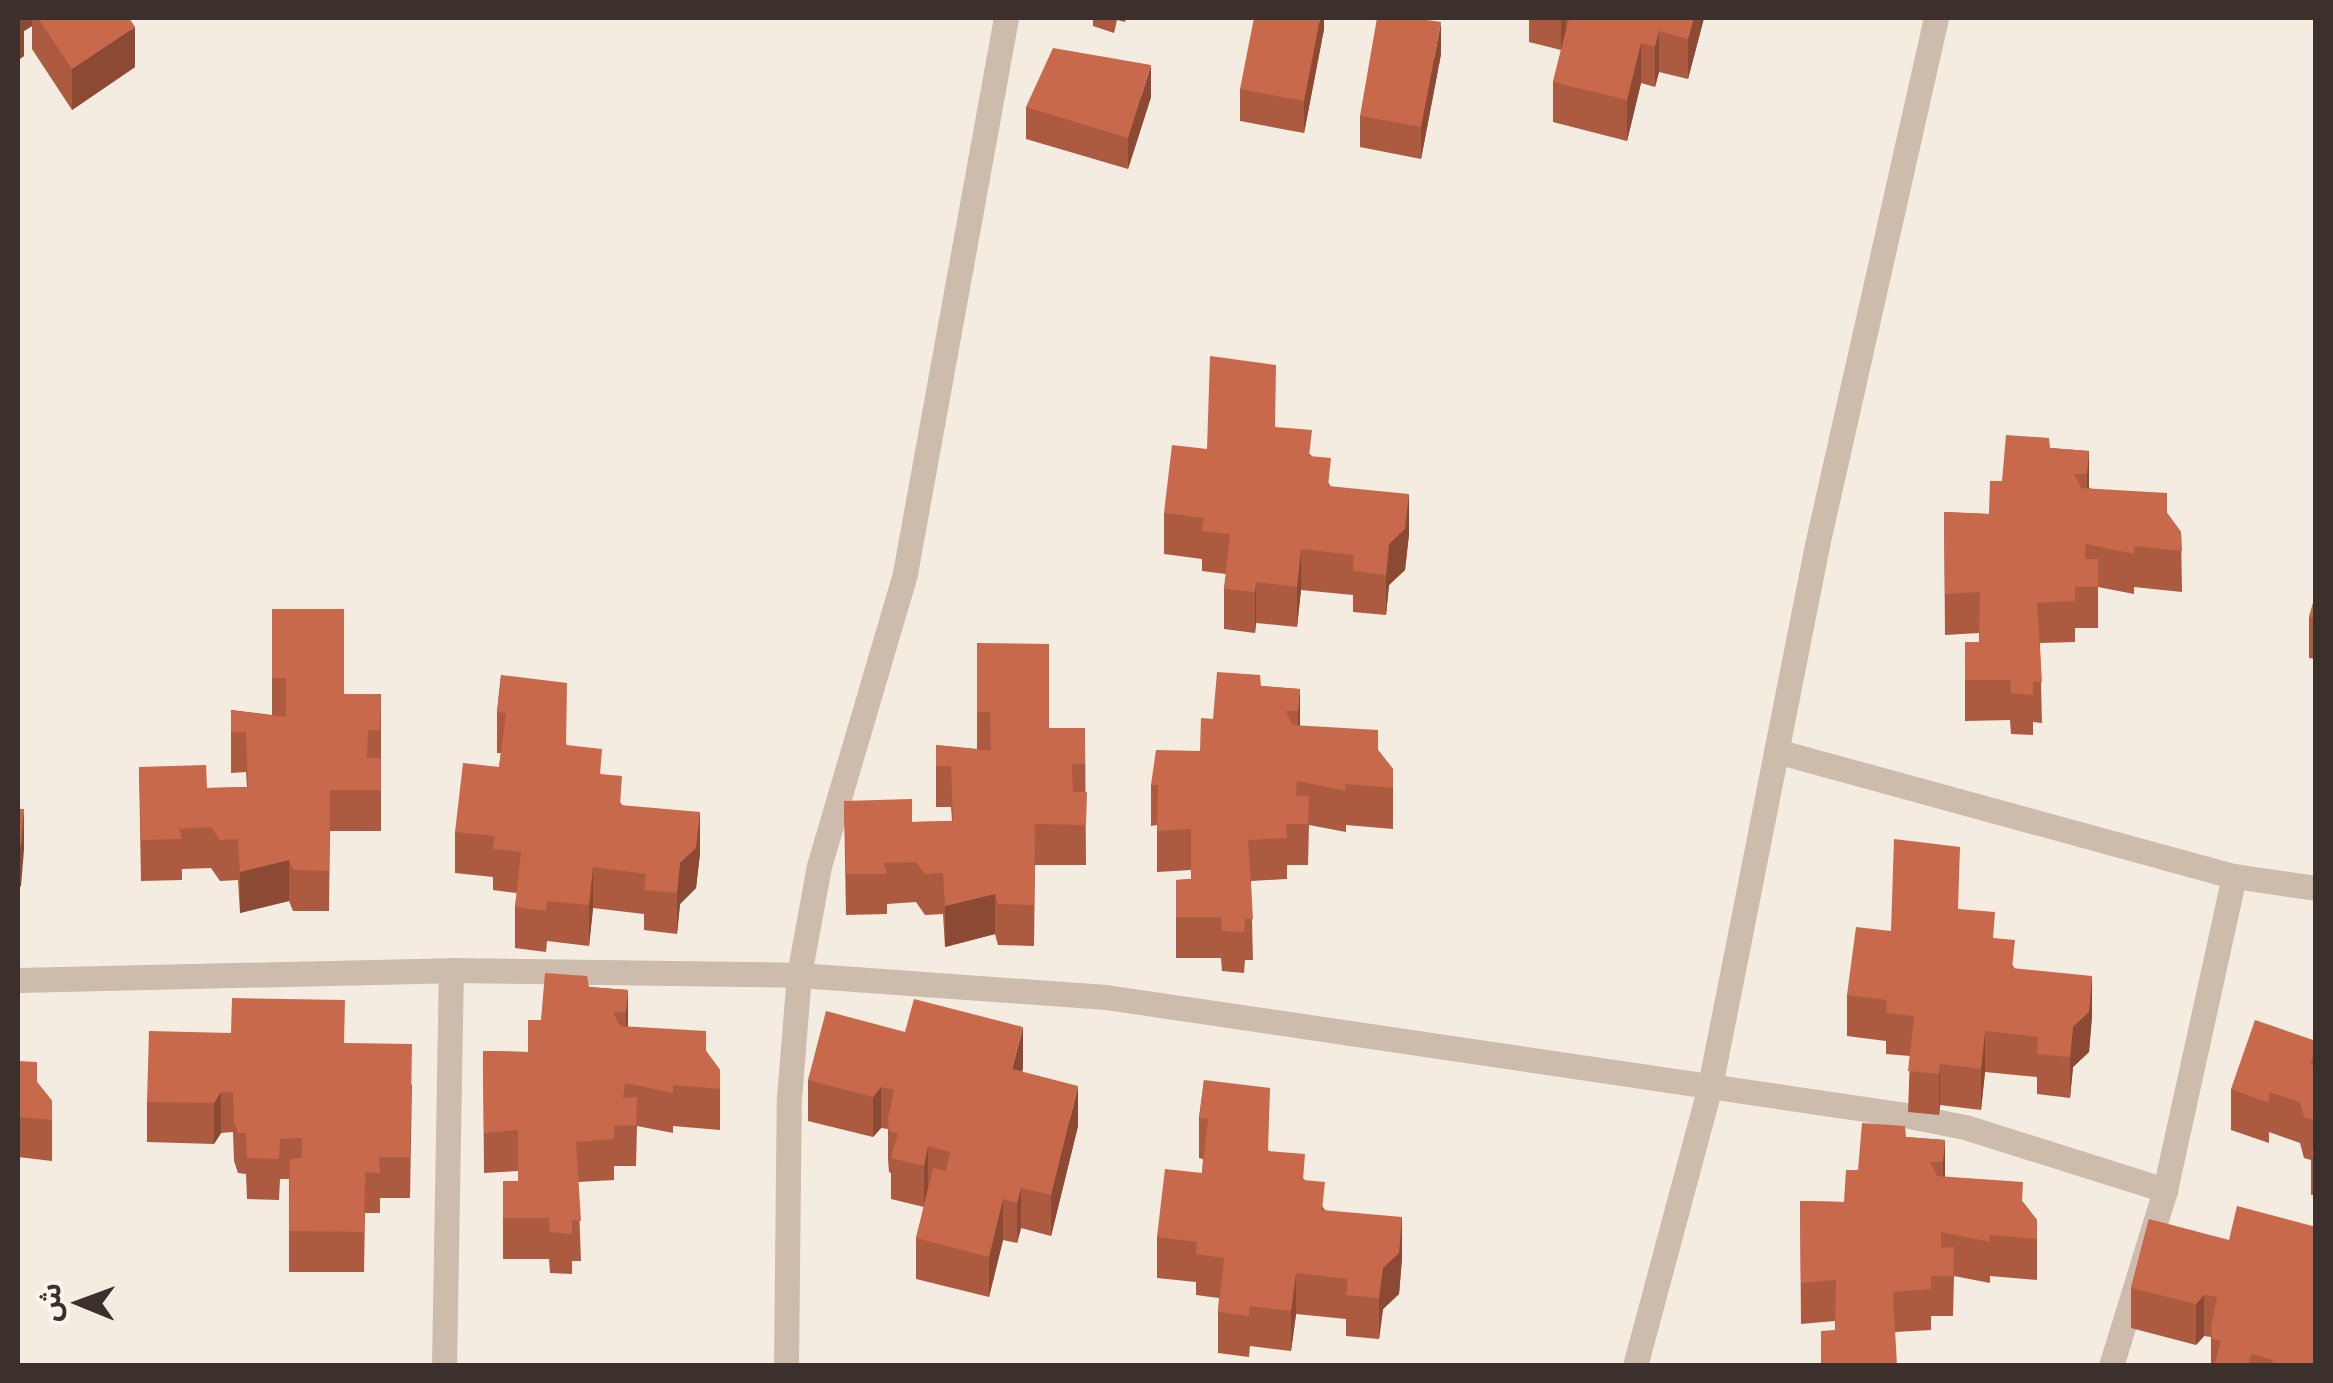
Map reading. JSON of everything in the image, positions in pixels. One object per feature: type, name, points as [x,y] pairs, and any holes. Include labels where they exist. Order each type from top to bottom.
[{"type":"street","points":[[786,1366],[788,1098],[799,975],[819,866],[905,572],[1006,18]]},
{"type":"street","points":[[1636,1366],[1710,1086],[1776,752],[1936,18]]},
{"type":"street","points":[[1776,752],[2234,876],[2316,888]]},
{"type":"street","points":[[2112,1366],[2165,1190],[2234,876]]},
{"type":"street","points":[[444,1366],[451,970]]},
{"type":"street","points":[[18,980],[451,970],[799,975],[1106,997],[1966,1126],[2165,1190]]},
{"type":"building","points":[[38,18],[129,18],[135,27],[72,69]]},
{"type":"building","points":[[1254,18],[1320,18],[1304,101],[1240,89]]},
{"type":"building","points":[[1377,18],[1441,22],[1421,127],[1360,116]]},
{"type":"building","points":[[1569,18],[1694,18],[1688,39],[1659,31],[1655,46],[1641,43],[1627,100],[1553,82]]},
{"type":"building","points":[[1053,48],[1151,65],[1128,138],[1026,107]]},
{"type":"building","points":[[1210,356],[1276,365],[1275,427],[1312,430],[1309,456],[1331,458],[1328,486],[1409,494],[1405,529],[1389,544],[1386,575],[1353,571],[1354,555],[1301,549],[1297,587],[1256,582],[1255,592],[1224,589],[1230,534],[1202,531],[1204,518],[1164,513],[1172,445],[1207,449]]},
{"type":"building","points":[[2006,435],[2049,438],[2050,448],[2089,451],[2087,474],[2074,474],[2081,488],[2167,493],[2167,513],[2181,532],[2182,551],[2134,546],[2134,554],[2086,544],[2085,559],[2098,559],[2098,587],[2075,587],[2075,601],[2037,603],[2042,682],[2033,682],[2033,695],[2011,693],[2010,680],[1965,680],[1965,642],[1979,642],[1980,592],[1945,594],[1944,512],[1989,514],[1990,481],[2002,481]]},
{"type":"building","points":[[2316,593],[2316,619],[2309,617]]},
{"type":"building","points":[[272,609],[344,609],[344,694],[381,694],[380,730],[368,730],[367,758],[381,758],[381,790],[330,790],[329,871],[293,870],[289,860],[240,872],[238,839],[220,840],[211,827],[179,829],[182,839],[141,840],[139,767],[206,765],[207,788],[248,787],[246,732],[231,732],[231,710],[286,717],[286,678],[272,678]]},
{"type":"building","points":[[977,643],[1049,644],[1049,728],[1085,728],[1085,764],[1072,764],[1073,792],[1087,792],[1086,825],[1035,824],[1034,905],[998,904],[995,894],[945,906],[943,873],[925,874],[916,862],[883,863],[887,874],[846,874],[844,801],[912,799],[912,822],[953,821],[951,766],[936,766],[936,745],[991,751],[990,712],[977,712]]},
{"type":"building","points":[[1217,672],[1260,675],[1261,686],[1300,689],[1298,711],[1286,711],[1292,725],[1378,730],[1378,750],[1393,769],[1393,788],[1345,784],[1346,791],[1297,781],[1296,796],[1309,796],[1308,824],[1286,824],[1287,838],[1248,840],[1253,919],[1245,919],[1244,932],[1222,931],[1221,917],[1176,917],[1176,880],[1191,879],[1191,829],[1157,831],[1158,785],[1151,785],[1156,750],[1200,751],[1201,718],[1213,719]]},
{"type":"building","points":[[501,675],[567,683],[566,745],[602,749],[600,774],[622,776],[620,805],[700,812],[696,848],[680,863],[677,893],[644,890],[646,874],[593,867],[589,905],[547,901],[546,911],[515,907],[521,852],[493,849],[495,836],[455,832],[463,763],[499,767],[506,713],[497,712]]},
{"type":"building","points":[[18,809],[24,809],[18,848]]},
{"type":"building","points":[[1894,839],[1960,847],[1958,909],[1995,912],[1993,938],[2015,940],[2012,968],[2092,976],[2089,1012],[2073,1027],[2070,1057],[2037,1054],[2038,1037],[1985,1031],[1981,1069],[1940,1064],[1939,1074],[1908,1071],[1914,1016],[1886,1013],[1887,1000],[1847,995],[1856,927],[1891,931]]},
{"type":"building","points":[[545,973],[587,976],[589,987],[628,990],[626,1012],[613,1012],[620,1026],[706,1031],[706,1051],[720,1070],[720,1089],[673,1085],[673,1093],[625,1083],[623,1098],[637,1097],[636,1125],[614,1126],[614,1139],[576,1142],[581,1221],[572,1220],[572,1234],[550,1232],[549,1218],[503,1218],[503,1181],[518,1181],[518,1130],[484,1133],[483,1051],[528,1052],[528,1020],[541,1020]]},
{"type":"building","points":[[232,998],[345,1000],[344,1043],[412,1044],[410,1157],[379,1157],[380,1173],[365,1172],[364,1232],[289,1231],[290,1159],[302,1158],[302,1138],[280,1139],[279,1159],[247,1158],[246,1133],[238,1133],[234,1121],[233,1092],[221,1092],[214,1103],[147,1102],[149,1031],[231,1033]]},
{"type":"building","points":[[914,999],[1023,1027],[1012,1069],[1078,1086],[1051,1195],[1021,1188],[1017,1203],[1003,1199],[989,1257],[916,1238],[933,1168],[946,1171],[950,1152],[928,1146],[924,1166],[891,1158],[898,1133],[889,1131],[894,1090],[881,1087],[873,1097],[808,1080],[826,1011],[905,1032]]},
{"type":"building","points":[[2255,1020],[2316,1041],[2310,1064],[2316,1066],[2316,1121],[2304,1117],[2300,1102],[2269,1092],[2269,1103],[2231,1089]]},
{"type":"building","points":[[18,1061],[37,1062],[37,1082],[52,1101],[52,1120],[18,1117]]},
{"type":"building","points":[[1204,1080],[1270,1088],[1268,1151],[1305,1154],[1303,1180],[1325,1182],[1322,1210],[1402,1217],[1399,1253],[1383,1268],[1379,1298],[1346,1295],[1348,1279],[1296,1273],[1291,1311],[1250,1306],[1249,1316],[1218,1312],[1224,1258],[1196,1254],[1197,1242],[1157,1237],[1165,1169],[1202,1173],[1208,1119],[1199,1118]]},
{"type":"building","points":[[1862,1123],[1905,1126],[1906,1137],[1945,1140],[1943,1162],[1930,1162],[1937,1176],[2023,1182],[2022,1201],[2037,1220],[2037,1239],[1989,1235],[1990,1242],[1941,1232],[1941,1248],[1954,1247],[1953,1276],[1931,1276],[1931,1289],[1893,1292],[1897,1366],[1821,1366],[1821,1331],[1835,1330],[1836,1280],[1801,1283],[1800,1201],[1844,1202],[1846,1170],[1858,1170]]},
{"type":"building","points":[[2237,1206],[2316,1227],[2316,1366],[2272,1366],[2273,1360],[2251,1354],[2248,1366],[2214,1366],[2221,1341],[2212,1339],[2217,1297],[2204,1295],[2196,1304],[2131,1288],[2149,1219],[2229,1240]]}]
